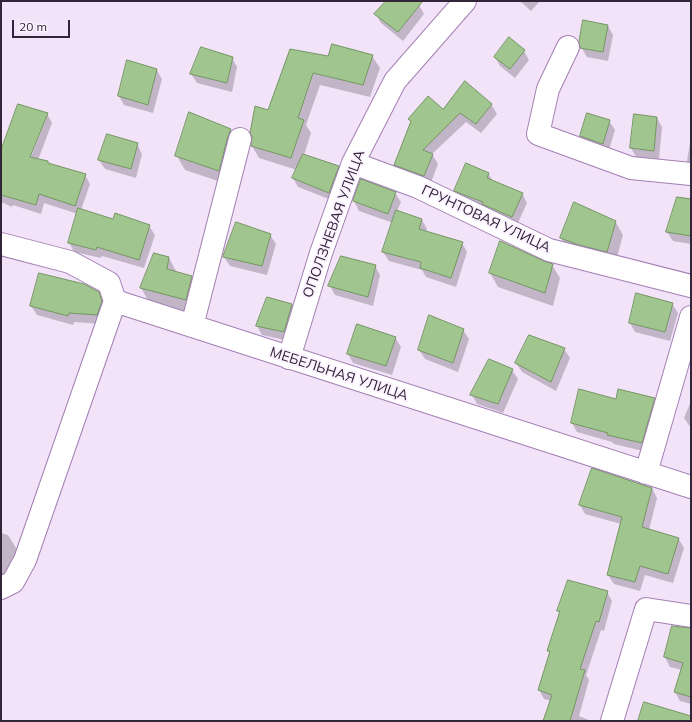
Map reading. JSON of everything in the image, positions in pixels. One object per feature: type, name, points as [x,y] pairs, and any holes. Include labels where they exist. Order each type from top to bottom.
[{"type":"street","name":"ОПОЛЗНЕВАЯ УЛИЦА","points":[[289,358],[321,253],[353,163],[395,81],[465,1]]},
{"type":"street","points":[[568,47],[548,89],[538,134],[632,168],[691,174]]},
{"type":"street","points":[[192,326],[240,139]]},
{"type":"street","name":"ГРУНТОВАЯ УЛИЦА","points":[[353,163],[418,187],[549,250],[691,286]]},
{"type":"street","points":[[1,244],[70,262],[109,283],[115,301],[25,560],[13,582],[1,588]]},
{"type":"street","name":"МЕБЕЛЬНАЯ УЛИЦА","points":[[115,301],[691,487]]},
{"type":"street","points":[[646,473],[691,317]]},
{"type":"street","points":[[612,721],[646,609],[691,616]]},
{"type":"building","points":[[386,1],[423,1],[398,32],[374,14]]},
{"type":"building","points":[[583,20],[608,25],[603,52],[580,48],[579,42]]},
{"type":"building","points":[[509,37],[525,50],[510,69],[494,57]]},
{"type":"building","points":[[332,44],[373,55],[363,85],[313,73],[298,118],[304,120],[291,158],[251,146],[252,136],[250,133],[255,106],[268,110],[290,49],[328,56]]},
{"type":"building","points":[[201,47],[233,57],[227,83],[190,74]]},
{"type":"building","points":[[127,60],[157,69],[148,105],[118,96]]},
{"type":"building","points":[[465,81],[492,104],[476,124],[460,113],[423,150],[433,154],[424,176],[394,165],[411,121],[408,119],[428,96],[443,109]]},
{"type":"building","points":[[18,104],[48,113],[30,157],[48,161],[48,163],[86,174],[75,206],[39,194],[36,205],[1,195],[1,150]]},
{"type":"building","points":[[189,112],[231,129],[219,171],[175,156]]},
{"type":"building","points":[[587,113],[610,120],[603,144],[580,136]]},
{"type":"building","points":[[634,114],[657,117],[654,151],[630,148]]},
{"type":"building","points":[[107,134],[138,143],[131,169],[98,160]]},
{"type":"building","points":[[303,154],[339,166],[329,193],[292,178]]},
{"type":"building","points":[[466,163],[489,173],[487,178],[523,193],[512,217],[482,204],[483,202],[454,191]]},
{"type":"building","points":[[361,179],[396,192],[388,214],[353,201]]},
{"type":"building","points":[[677,197],[691,199],[691,236],[666,232]]},
{"type":"building","points":[[574,202],[616,221],[607,252],[579,245],[560,238]]},
{"type":"building","points":[[78,208],[113,219],[115,213],[150,225],[139,260],[97,247],[96,250],[68,243]]},
{"type":"building","points":[[396,210],[422,219],[419,229],[463,242],[451,278],[420,268],[421,262],[382,252]]},
{"type":"building","points":[[236,222],[271,234],[262,266],[223,257]]},
{"type":"building","points":[[500,241],[553,264],[545,293],[489,273]]},
{"type":"building","points":[[154,253],[169,257],[167,269],[192,276],[186,300],[140,288]]},
{"type":"building","points":[[341,256],[376,265],[368,297],[328,286]]},
{"type":"building","points":[[39,273],[84,284],[99,292],[102,301],[97,315],[69,313],[68,316],[30,306]]},
{"type":"building","points":[[636,293],[673,303],[665,332],[629,323]]},
{"type":"building","points":[[267,297],[292,304],[284,332],[256,326]]},
{"type":"building","points":[[429,315],[464,329],[453,363],[418,350]]},
{"type":"building","points":[[357,324],[396,337],[386,366],[347,354]]},
{"type":"building","points":[[529,335],[565,348],[551,382],[515,363]]},
{"type":"building","points":[[489,359],[513,369],[498,404],[470,395]]},
{"type":"building","points":[[579,389],[616,399],[618,389],[655,398],[642,443],[607,435],[608,433],[571,423]]},
{"type":"building","points":[[592,468],[652,488],[642,527],[679,538],[668,574],[640,566],[635,582],[607,575],[622,517],[579,505]]},
{"type":"building","points":[[568,580],[608,591],[599,622],[596,621],[580,669],[585,670],[570,721],[543,721],[552,695],[538,690],[550,651],[547,651],[560,611],[557,611]]},
{"type":"building","points":[[672,626],[691,628],[691,697],[674,692],[683,663],[664,657]]},
{"type":"building","points":[[644,702],[691,716],[691,721],[638,721]]}]
